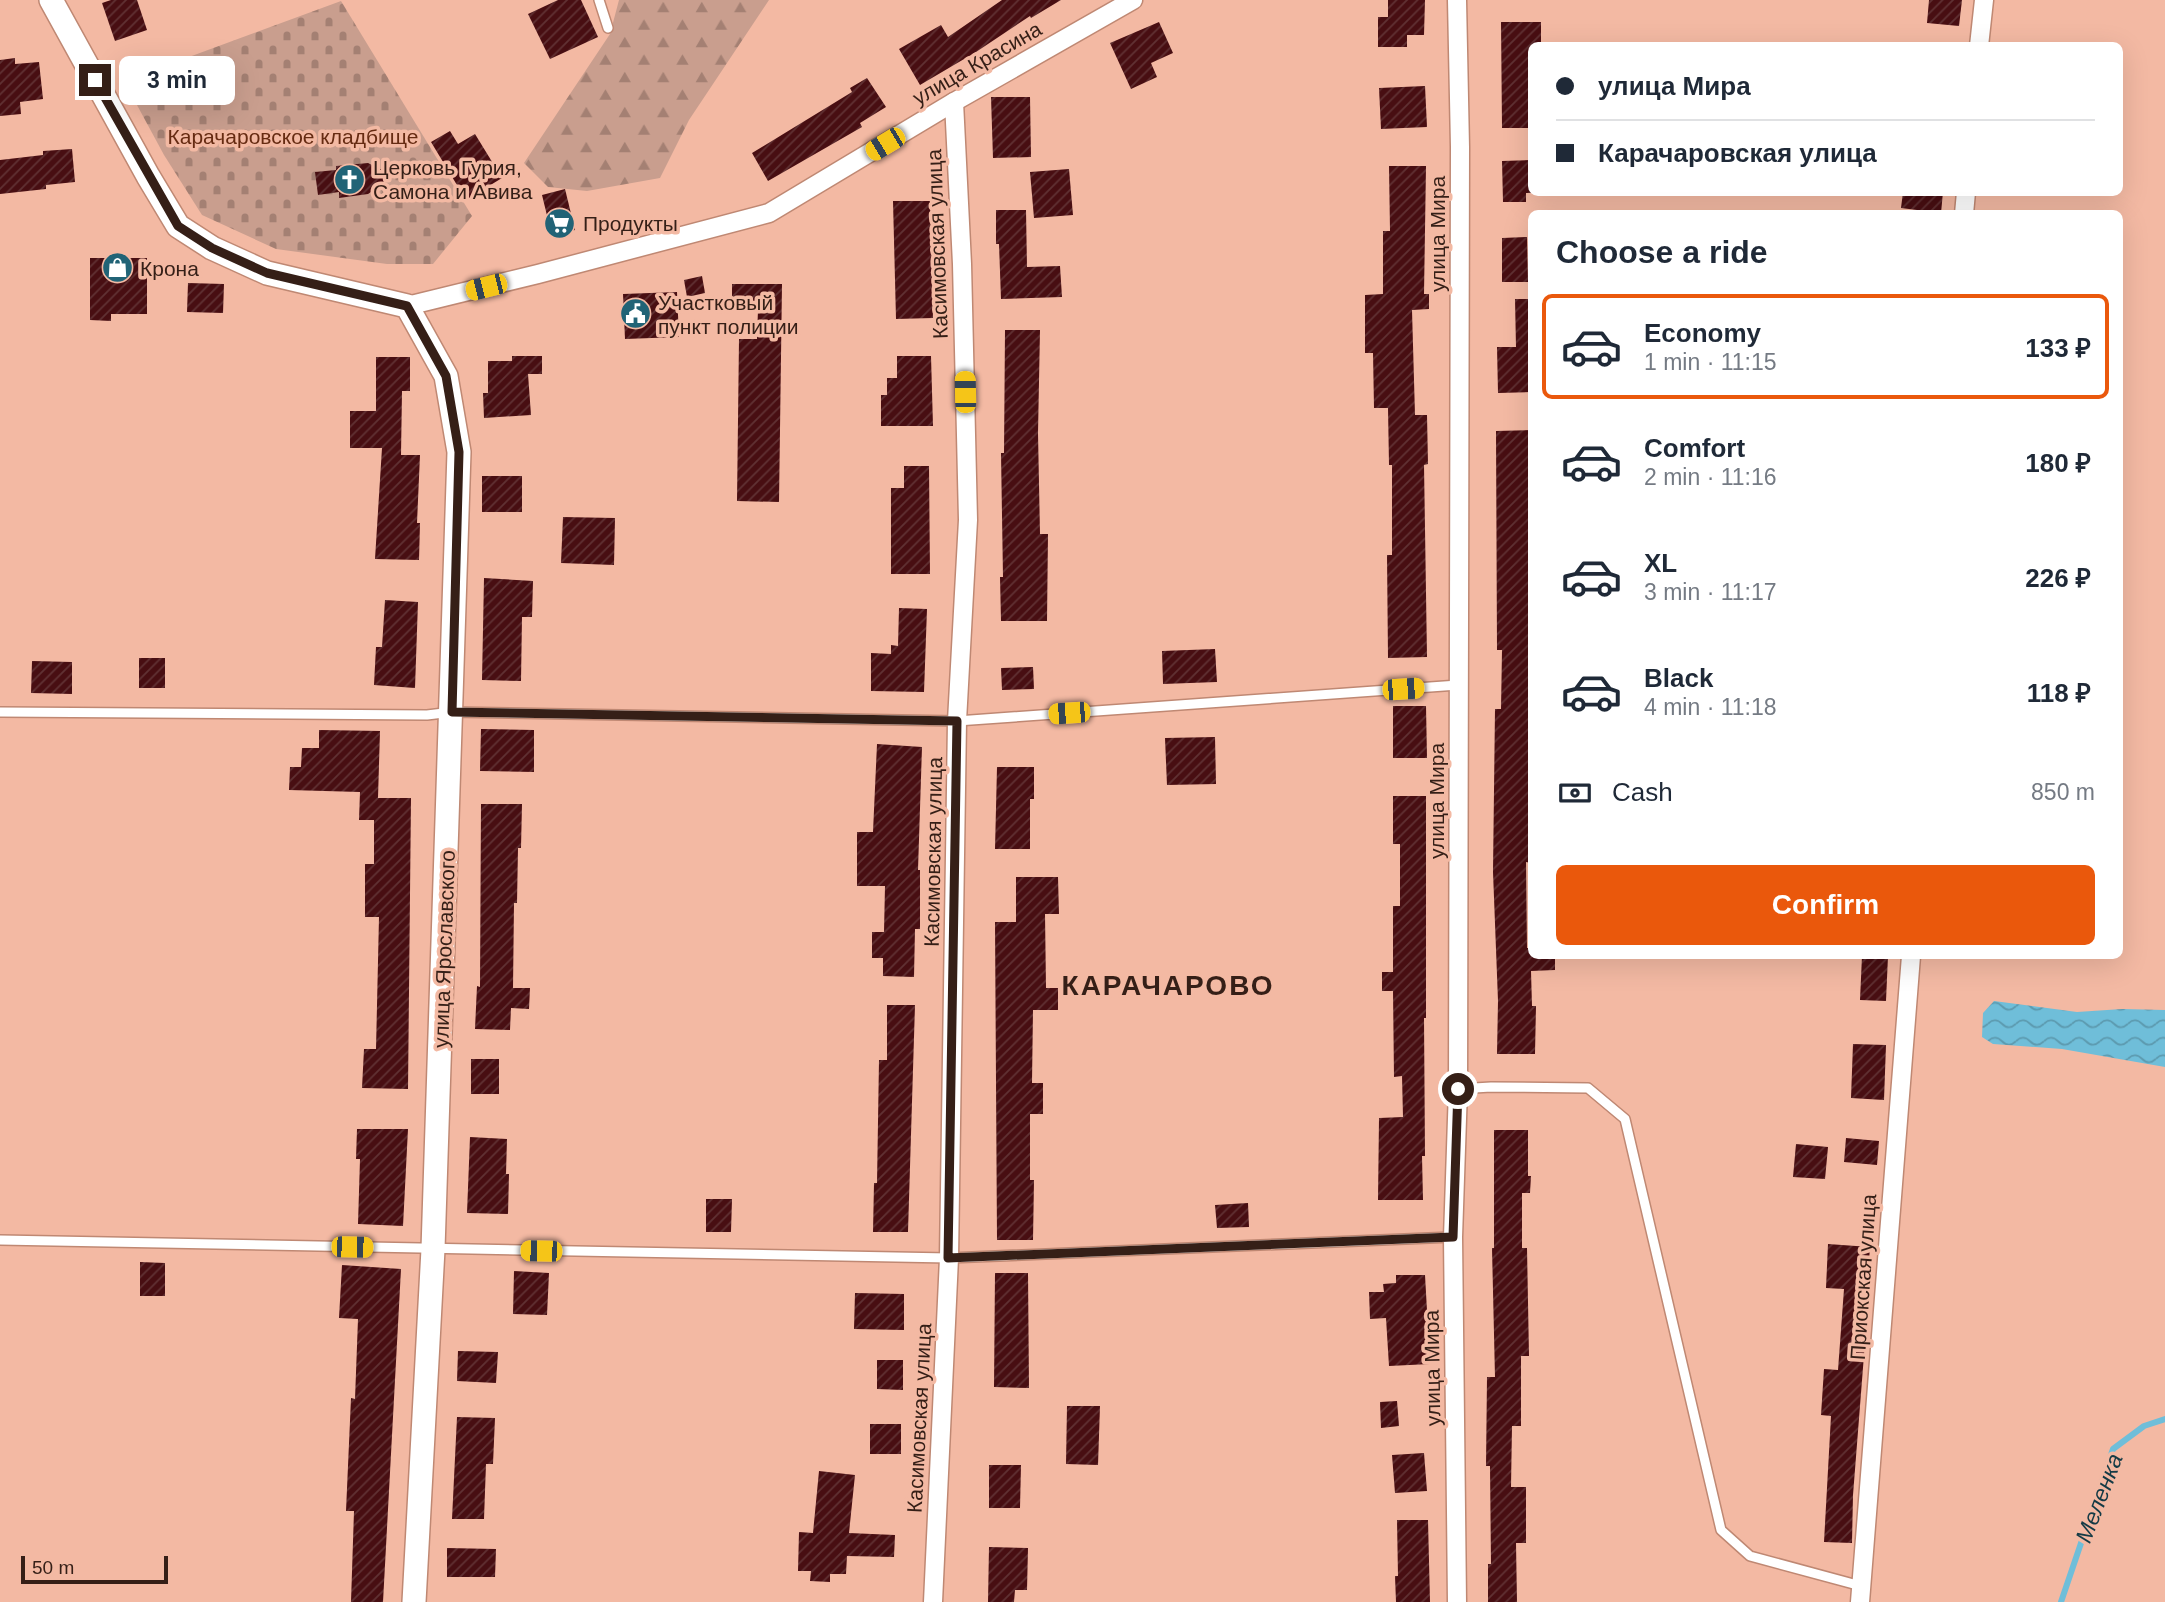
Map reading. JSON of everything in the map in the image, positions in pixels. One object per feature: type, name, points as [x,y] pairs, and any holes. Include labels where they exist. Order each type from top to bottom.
[{"type":"street","points":[[51,0],[178,226],[212,248],[267,273],[407,306]]},
{"type":"street","name":"улица Красина","points":[[407,306],[769,213],[954,102],[1133,0]]},
{"type":"street","name":"улица Мира","points":[[1457,0],[1460,147],[1458,1089],[1453,1237],[1457,1602]]},
{"type":"street","points":[[1979,42],[1983,0]]},
{"type":"street","name":"Касимовская улица","points":[[933,1602],[948,1258],[957,721],[968,520],[962,264],[954,102]]},
{"type":"street","name":"улица Ярославского","points":[[407,306],[446,376],[459,452],[433,1249],[414,1602]]},
{"type":"street","name":"Приокская улица","points":[[1861,1594],[1911,959]]},
{"type":"lane","points":[[599,0],[608,28]]},
{"type":"lane","points":[[0,712],[427,715],[452,712],[957,721],[1458,685]]},
{"type":"lane","points":[[1458,1089],[1588,1088],[1625,1119],[1721,1530],[1750,1556],[1861,1594]]},
{"type":"lane","points":[[0,1240],[948,1258],[1453,1237]]},
{"type":"green space","points":[[619,0],[769,0],[689,120],[660,178],[587,191],[548,187],[524,163],[610,34]]},
{"type":"green space","name":"Карачаровское кладбище","points":[[341,1],[472,216],[433,264],[387,264],[276,249],[202,215],[164,155],[124,81]]},
{"type":"water","points":[[1994,1001],[2077,1012],[2165,1010],[2165,1067],[2062,1049],[1993,1044],[1982,1037],[1983,1013]]},
{"type":"building","points":[[111,0],[137,0],[147,30],[115,41],[102,3]]},
{"type":"building","points":[[558,0],[581,0],[598,37],[550,59],[528,14]]},
{"type":"building","points":[[1002,0],[1061,0],[1031,18],[1030,16],[920,85],[899,49],[941,25],[948,37]]},
{"type":"building","points":[[1388,0],[1425,0],[1424,35],[1407,35],[1407,47],[1378,47],[1378,17],[1388,17]]},
{"type":"building","points":[[1929,0],[1962,0],[1959,26],[1927,23]]},
{"type":"building","points":[[1159,22],[1173,53],[1151,63],[1157,77],[1131,89],[1110,43]]},
{"type":"building","points":[[1501,22],[1541,22],[1541,42],[1528,42],[1528,128],[1502,128]]},
{"type":"building","points":[[15,58],[15,64],[39,62],[43,99],[20,102],[21,114],[0,116],[0,60]]},
{"type":"building","points":[[867,78],[886,107],[860,123],[862,127],[768,181],[752,153],[852,92],[850,88]]},
{"type":"building","points":[[1425,86],[1427,127],[1381,129],[1379,88]]},
{"type":"building","points":[[991,97],[1030,97],[1031,157],[993,158]]},
{"type":"building","points":[[450,131],[458,144],[475,134],[502,178],[466,200],[431,142]]},
{"type":"building","points":[[72,149],[75,182],[46,185],[46,189],[0,194],[0,160],[43,155],[43,151]]},
{"type":"building","points":[[1528,160],[1526,202],[1503,202],[1502,161]]},
{"type":"building","name":"Церковь Гурия, Самона и Авива","points":[[368,163],[382,170],[385,176],[384,183],[368,194],[339,198],[339,192],[318,195],[315,172],[336,170],[336,166]]},
{"type":"building","points":[[1389,166],[1426,166],[1424,294],[1429,294],[1429,309],[1412,310],[1415,415],[1427,415],[1428,464],[1424,465],[1427,657],[1388,658],[1387,555],[1392,555],[1392,465],[1389,465],[1388,408],[1374,408],[1373,353],[1365,353],[1365,295],[1383,294],[1383,231],[1390,231]]},
{"type":"building","points":[[1069,169],[1073,215],[1034,218],[1030,172]]},
{"type":"building","points":[[565,189],[575,230],[552,236],[542,195]]},
{"type":"building","points":[[1902,196],[1943,196],[1941,210],[1901,208]]},
{"type":"building","points":[[893,201],[930,201],[933,318],[896,319]]},
{"type":"building","points":[[996,210],[1026,210],[1027,267],[1060,266],[1062,297],[1001,299]]},
{"type":"building","points":[[1527,237],[1528,282],[1502,282],[1502,238]]},
{"type":"building","points":[[90,258],[147,258],[147,314],[111,314],[111,321],[90,320]]},
{"type":"building","points":[[702,276],[705,293],[687,297],[684,280]]},
{"type":"building","points":[[188,283],[224,284],[223,313],[187,312]]},
{"type":"building","points":[[732,284],[782,284],[779,502],[737,501],[739,339],[757,339],[758,309],[732,309]]},
{"type":"building","points":[[677,292],[679,337],[625,339],[623,294]]},
{"type":"building","points":[[1515,299],[1528,299],[1528,392],[1498,393],[1497,347],[1516,347]]},
{"type":"building","points":[[1005,330],[1040,330],[1040,534],[1048,534],[1047,621],[1001,621],[1001,453],[1004,453]]},
{"type":"building","points":[[512,356],[542,356],[542,374],[528,374],[531,415],[484,418],[483,393],[488,393],[488,361],[512,361]]},
{"type":"building","points":[[897,356],[931,356],[933,426],[881,426],[881,395],[887,395],[887,378],[897,378]]},
{"type":"building","points":[[376,357],[410,357],[410,391],[402,391],[401,455],[420,455],[417,523],[420,523],[419,560],[375,559],[382,448],[350,448],[350,411],[376,411]]},
{"type":"building","points":[[1528,430],[1527,948],[1528,959],[1555,959],[1555,970],[1531,971],[1532,1006],[1536,1006],[1535,1054],[1497,1054],[1498,1001],[1493,872],[1495,709],[1501,709],[1502,650],[1497,650],[1496,431]]},
{"type":"building","points":[[904,466],[929,466],[930,574],[891,574],[891,488],[904,488]]},
{"type":"building","points":[[482,476],[522,476],[522,512],[482,512]]},
{"type":"building","points":[[563,517],[615,518],[614,565],[561,563]]},
{"type":"building","points":[[484,578],[533,581],[532,617],[522,617],[521,681],[482,680]]},
{"type":"building","points":[[385,600],[418,602],[415,688],[374,685],[376,647],[382,647]]},
{"type":"building","points":[[899,608],[927,609],[924,692],[871,691],[871,653],[891,654],[891,645],[898,646]]},
{"type":"building","points":[[1215,649],[1217,682],[1163,684],[1162,651]]},
{"type":"building","points":[[139,658],[165,658],[165,688],[139,688]]},
{"type":"building","points":[[32,661],[72,662],[72,694],[31,693]]},
{"type":"building","points":[[1033,667],[1034,689],[1002,690],[1001,668]]},
{"type":"building","points":[[1393,706],[1426,706],[1427,758],[1393,758]]},
{"type":"building","points":[[481,729],[534,730],[534,772],[480,771]]},
{"type":"building","points":[[319,730],[380,731],[378,798],[411,798],[408,1089],[362,1088],[364,1049],[376,1049],[379,917],[365,917],[365,864],[374,864],[374,820],[359,820],[360,792],[289,790],[290,767],[301,767],[302,748],[319,748]]},
{"type":"building","points":[[1215,737],[1216,784],[1167,785],[1165,738]]},
{"type":"building","points":[[877,744],[922,747],[918,870],[920,929],[915,929],[914,977],[883,976],[883,958],[872,958],[872,932],[884,932],[885,886],[857,886],[857,832],[873,832]]},
{"type":"building","points":[[997,767],[1034,767],[1034,799],[1030,799],[1030,849],[995,849]]},
{"type":"building","points":[[1393,796],[1426,796],[1423,1200],[1378,1200],[1379,1118],[1403,1117],[1402,1076],[1394,1077],[1393,991],[1382,991],[1382,972],[1393,972],[1393,906],[1400,906],[1400,844],[1393,844]]},
{"type":"building","points":[[481,804],[522,804],[517,903],[514,903],[513,988],[530,988],[529,1009],[511,1008],[510,1030],[475,1029],[477,986],[480,987]]},
{"type":"building","points":[[1016,877],[1058,877],[1059,914],[1045,914],[1046,988],[1058,988],[1058,1010],[1033,1010],[1032,1083],[1043,1083],[1043,1114],[1030,1114],[1030,1180],[1034,1180],[1033,1240],[997,1240],[995,922],[1016,922]]},
{"type":"building","points":[[1862,959],[1888,959],[1886,1001],[1860,1000]]},
{"type":"building","points":[[887,1005],[915,1005],[908,1232],[873,1232],[874,1183],[877,1183],[879,1060],[887,1060]]},
{"type":"building","points":[[1853,1044],[1886,1045],[1884,1100],[1851,1098]]},
{"type":"building","points":[[471,1059],[499,1059],[499,1094],[471,1094]]},
{"type":"building","points":[[357,1129],[408,1129],[403,1226],[358,1224],[360,1159],[356,1159]]},
{"type":"building","points":[[1494,1130],[1528,1130],[1528,1176],[1531,1176],[1530,1193],[1522,1193],[1522,1248],[1527,1248],[1529,1356],[1521,1356],[1521,1426],[1512,1426],[1511,1487],[1526,1487],[1526,1543],[1516,1543],[1517,1602],[1488,1602],[1488,1564],[1491,1564],[1490,1466],[1486,1466],[1487,1377],[1495,1377],[1492,1248]]},
{"type":"building","points":[[470,1137],[507,1139],[508,1214],[467,1213]]},
{"type":"building","points":[[1846,1138],[1879,1141],[1877,1165],[1844,1162]]},
{"type":"building","points":[[1796,1144],[1828,1147],[1825,1179],[1793,1177]]},
{"type":"building","points":[[706,1199],[732,1199],[731,1232],[706,1232]]},
{"type":"building","points":[[1248,1203],[1249,1227],[1217,1228],[1215,1205]]},
{"type":"building","points":[[1828,1244],[1870,1247],[1852,1543],[1824,1542],[1831,1416],[1821,1415],[1824,1369],[1838,1370],[1844,1289],[1826,1288]]},
{"type":"building","points":[[140,1262],[165,1263],[165,1296],[140,1296]]},
{"type":"building","points":[[342,1265],[401,1269],[383,1602],[351,1602],[354,1511],[346,1511],[358,1319],[339,1318]]},
{"type":"building","points":[[514,1271],[549,1273],[547,1315],[513,1314]]},
{"type":"building","points":[[995,1273],[1028,1273],[1029,1388],[994,1387]]},
{"type":"building","points":[[1396,1275],[1425,1275],[1430,1364],[1389,1366],[1386,1318],[1370,1319],[1369,1292],[1384,1292],[1383,1284],[1396,1283]]},
{"type":"building","points":[[855,1293],[904,1294],[904,1330],[854,1329]]},
{"type":"building","points":[[458,1351],[498,1352],[496,1383],[457,1381]]},
{"type":"building","points":[[877,1360],[903,1360],[903,1390],[877,1389]]},
{"type":"building","points":[[1397,1401],[1399,1426],[1381,1428],[1380,1402]]},
{"type":"building","points":[[1067,1406],[1100,1406],[1098,1465],[1066,1464]]},
{"type":"building","points":[[457,1417],[495,1418],[493,1464],[486,1464],[484,1519],[452,1519]]},
{"type":"building","points":[[870,1424],[901,1424],[901,1454],[870,1454]]},
{"type":"building","points":[[1424,1453],[1427,1491],[1395,1493],[1392,1455]]},
{"type":"building","points":[[989,1465],[1021,1465],[1020,1508],[989,1508]]},
{"type":"building","points":[[819,1471],[855,1475],[849,1533],[895,1535],[894,1557],[847,1556],[846,1574],[830,1574],[830,1582],[810,1581],[811,1571],[798,1571],[799,1532],[813,1533]]},
{"type":"building","points":[[1397,1520],[1428,1520],[1430,1602],[1396,1602]]},
{"type":"building","points":[[989,1547],[1028,1548],[1027,1590],[1015,1590],[1014,1602],[988,1602]]},
{"type":"building","points":[[447,1548],[496,1549],[495,1577],[447,1577]]},
{"type":"waterway","name":"Меленка","points":[[2061,1602],[2113,1449],[2144,1426],[2165,1419]]},
{"type":"place","name":"Церковь Гурия, Самона и Авива","points":[[350,179]]},
{"type":"place","name":"Продукты","points":[[560,223]]},
{"type":"place","name":"Крона","points":[[117,268]]},
{"type":"place","name":"Участковый пункт полиции","points":[[635,314]]},
{"type":"district","name":"КАРАЧАРОВО","points":[[1168,985]]},
{"type":"route","points":[[95,80],[178,226],[212,248],[267,273],[407,306],[446,376],[459,452],[452,712],[957,721],[948,1258],[1453,1237],[1458,1089]]}]
